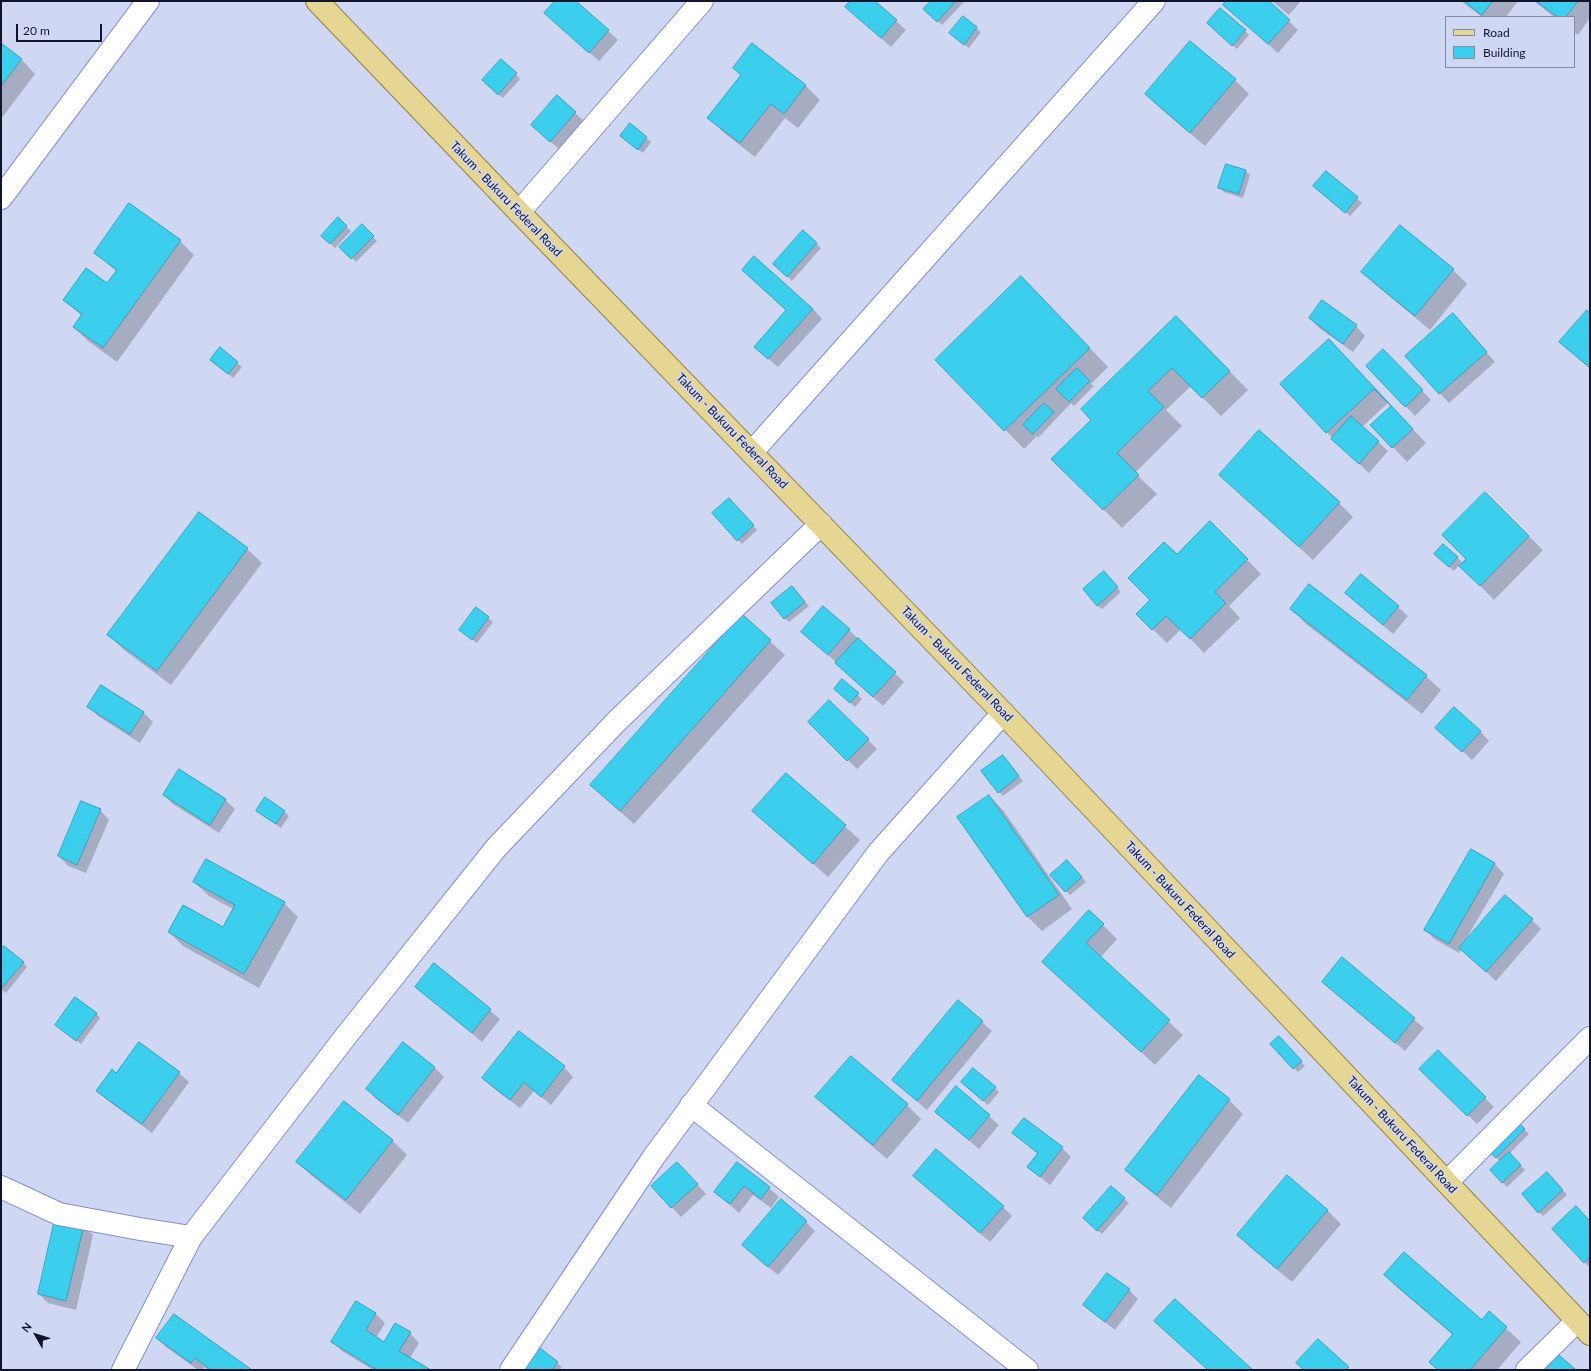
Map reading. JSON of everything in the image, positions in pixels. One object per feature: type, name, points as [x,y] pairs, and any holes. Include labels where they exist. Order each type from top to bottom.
[{"type":"main road","name":"Takum - Bukuru Federal Road","points":[[317,1],[1003,713],[1584,1328]]},
{"type":"street","points":[[1,198],[148,1]]},
{"type":"street","points":[[519,212],[702,1]]},
{"type":"street","points":[[752,452],[1154,1]]},
{"type":"street","points":[[123,1370],[191,1237],[346,1036],[496,848],[616,722],[821,524]]},
{"type":"street","points":[[511,1370],[653,1158],[878,853],[1003,713]]},
{"type":"street","points":[[1447,1182],[1590,1038]]},
{"type":"street","points":[[691,1105],[1027,1370]]},
{"type":"street","points":[[1,1187],[59,1214],[191,1237]]},
{"type":"street","points":[[1527,1370],[1584,1328]]},
{"type":"building","points":[[555,1],[576,1],[609,30],[589,53],[544,13]]},
{"type":"building","points":[[850,1],[875,1],[897,20],[881,38],[845,7]]},
{"type":"building","points":[[931,1],[956,1],[937,22],[923,9]]},
{"type":"building","points":[[1226,1],[1269,1],[1290,20],[1268,44],[1223,5]]},
{"type":"building","points":[[1464,1],[1493,1],[1482,15]]},
{"type":"building","points":[[1536,1],[1578,1],[1567,16],[1557,16]]},
{"type":"building","points":[[1220,8],[1246,30],[1232,46],[1207,23]]},
{"type":"building","points":[[963,16],[977,27],[964,45],[949,33]]},
{"type":"building","points":[[1190,41],[1236,79],[1190,133],[1145,94]]},
{"type":"building","points":[[1,43],[22,59],[1,86]]},
{"type":"building","points":[[752,43],[806,85],[784,114],[771,104],[740,143],[707,118],[741,75],[733,68]]},
{"type":"building","points":[[501,59],[517,73],[498,95],[482,80]]},
{"type":"building","points":[[557,95],[576,112],[550,142],[531,125]]},
{"type":"building","points":[[630,123],[647,137],[638,150],[620,136]]},
{"type":"building","points":[[1226,164],[1246,170],[1239,194],[1218,188]]},
{"type":"building","points":[[1326,171],[1358,197],[1345,213],[1313,186]]},
{"type":"building","points":[[129,203],[181,240],[103,348],[73,327],[82,314],[63,300],[86,268],[107,283],[117,270],[94,253]]},
{"type":"building","points":[[338,217],[347,226],[330,244],[321,236]]},
{"type":"building","points":[[362,224],[374,236],[351,259],[339,247]]},
{"type":"building","points":[[1400,225],[1454,269],[1415,316],[1361,272]]},
{"type":"building","points":[[803,230],[817,243],[787,277],[773,264]]},
{"type":"building","points":[[754,256],[813,309],[768,359],[754,347],[786,310],[742,270]]},
{"type":"building","points":[[1021,276],[1090,348],[1004,431],[935,360]]},
{"type":"building","points":[[1322,300],[1357,325],[1343,344],[1309,318]]},
{"type":"building","points":[[1587,310],[1590,313],[1590,368],[1559,342]]},
{"type":"building","points":[[1453,313],[1487,352],[1439,394],[1405,356]]},
{"type":"building","points":[[1176,316],[1230,371],[1202,398],[1172,368],[1148,391],[1164,407],[1117,453],[1139,475],[1103,510],[1051,459],[1091,420],[1081,409]]},
{"type":"building","points":[[1329,339],[1413,429],[1392,448],[1370,425],[1391,406],[1374,389],[1326,433],[1280,384]]},
{"type":"building","points":[[220,347],[238,362],[228,374],[210,360]]},
{"type":"building","points":[[1383,349],[1423,390],[1405,407],[1366,366]]},
{"type":"building","points":[[1077,368],[1090,381],[1069,402],[1056,389]]},
{"type":"building","points":[[1044,403],[1054,412],[1033,434],[1023,425]]},
{"type":"building","points":[[1351,416],[1379,441],[1359,464],[1331,439]]},
{"type":"building","points":[[1259,430],[1340,502],[1299,547],[1219,475]]},
{"type":"building","points":[[1485,492],[1529,536],[1480,586],[1459,566],[1466,559],[1442,535]]},
{"type":"building","points":[[729,498],[754,525],[737,541],[712,513]]},
{"type":"building","points":[[199,512],[248,548],[157,671],[107,635]]},
{"type":"building","points":[[1210,521],[1248,559],[1215,592],[1226,603],[1190,639],[1166,616],[1152,630],[1136,614],[1150,600],[1128,578],[1164,542],[1177,554]]},
{"type":"building","points":[[1443,544],[1458,557],[1449,567],[1434,554]]},
{"type":"building","points":[[1104,571],[1118,587],[1097,606],[1083,589]]},
{"type":"building","points":[[1361,574],[1399,606],[1383,625],[1345,593]]},
{"type":"building","points":[[1309,584],[1427,675],[1407,700],[1290,609]]},
{"type":"building","points":[[792,586],[805,602],[784,619],[771,603]]},
{"type":"building","points":[[823,606],[850,629],[828,655],[801,632]]},
{"type":"building","points":[[476,607],[489,617],[472,640],[459,630]]},
{"type":"building","points":[[742,614],[771,640],[620,811],[590,785]]},
{"type":"building","points":[[858,638],[896,672],[873,697],[835,663]]},
{"type":"building","points":[[842,679],[859,693],[850,703],[834,689]]},
{"type":"building","points":[[101,685],[144,712],[130,734],[87,707]]},
{"type":"building","points":[[829,700],[869,739],[847,761],[808,722]]},
{"type":"building","points":[[1454,707],[1481,731],[1462,752],[1435,728]]},
{"type":"building","points":[[1003,755],[1019,776],[998,793],[981,771]]},
{"type":"building","points":[[179,769],[226,799],[210,825],[163,795]]},
{"type":"building","points":[[786,773],[846,825],[813,864],[752,811]]},
{"type":"building","points":[[989,795],[1059,895],[1027,917],[957,817]]},
{"type":"building","points":[[265,797],[285,811],[276,824],[256,811]]},
{"type":"building","points":[[81,801],[101,809],[77,865],[58,856]]},
{"type":"building","points":[[1471,849],[1495,863],[1449,944],[1424,930]]},
{"type":"building","points":[[206,859],[285,902],[244,974],[168,932],[183,905],[223,927],[235,905],[193,882]]},
{"type":"building","points":[[1067,860],[1082,877],[1065,892],[1050,875]]},
{"type":"building","points":[[1505,895],[1533,919],[1486,972],[1459,948]]},
{"type":"building","points":[[1089,910],[1104,924],[1086,943],[1170,1020],[1141,1052],[1042,962]]},
{"type":"building","points":[[4,946],[24,962],[1,989],[1,950]]},
{"type":"building","points":[[1342,957],[1415,1018],[1395,1043],[1322,982]]},
{"type":"building","points":[[434,963],[491,1009],[472,1033],[415,987]]},
{"type":"building","points":[[75,997],[97,1013],[76,1041],[55,1025]]},
{"type":"building","points":[[958,1000],[983,1021],[917,1101],[892,1080]]},
{"type":"building","points":[[519,1031],[565,1066],[541,1097],[524,1082],[510,1100],[482,1078]]},
{"type":"building","points":[[1279,1036],[1302,1061],[1293,1069],[1270,1044]]},
{"type":"building","points":[[139,1042],[180,1072],[142,1124],[96,1091],[112,1069],[116,1073]]},
{"type":"building","points":[[403,1042],[435,1067],[398,1115],[366,1089]]},
{"type":"building","points":[[1438,1050],[1486,1097],[1467,1116],[1419,1069]]},
{"type":"building","points":[[851,1056],[908,1104],[873,1145],[815,1097]]},
{"type":"building","points":[[973,1068],[996,1087],[983,1101],[961,1082]]},
{"type":"building","points":[[1199,1075],[1230,1099],[1157,1195],[1125,1170]]},
{"type":"building","points":[[956,1086],[990,1115],[969,1140],[935,1112]]},
{"type":"building","points":[[344,1101],[393,1140],[346,1200],[296,1162]]},
{"type":"building","points":[[1511,1115],[1525,1129],[1496,1158],[1482,1145]]},
{"type":"building","points":[[1024,1118],[1063,1147],[1040,1177],[1027,1167],[1038,1153],[1012,1133]]},
{"type":"building","points":[[936,1149],[1004,1206],[980,1233],[913,1176]]},
{"type":"building","points":[[1509,1152],[1521,1165],[1502,1183],[1490,1170]]},
{"type":"building","points":[[677,1162],[698,1184],[671,1208],[651,1186]]},
{"type":"building","points":[[737,1162],[770,1187],[761,1199],[744,1186],[730,1204],[714,1192]]},
{"type":"building","points":[[1547,1172],[1563,1190],[1538,1213],[1522,1194]]},
{"type":"building","points":[[1287,1175],[1328,1210],[1277,1269],[1237,1235]]},
{"type":"building","points":[[1111,1186],[1125,1198],[1097,1231],[1083,1218]]},
{"type":"building","points":[[781,1199],[807,1221],[768,1267],[742,1245]]},
{"type":"building","points":[[1576,1206],[1590,1221],[1590,1257],[1584,1263],[1552,1229]]},
{"type":"building","points":[[55,1219],[84,1225],[66,1301],[38,1294]]},
{"type":"building","points":[[1404,1252],[1482,1320],[1489,1311],[1507,1327],[1470,1370],[1438,1370],[1429,1362],[1453,1334],[1384,1275]]},
{"type":"building","points":[[1107,1273],[1130,1289],[1105,1322],[1083,1305]]},
{"type":"building","points":[[1175,1299],[1253,1370],[1208,1370],[1154,1321]]},
{"type":"building","points":[[356,1301],[376,1313],[366,1330],[384,1342],[395,1323],[411,1332],[399,1351],[431,1370],[377,1370],[331,1342]]},
{"type":"building","points":[[174,1314],[252,1370],[211,1370],[195,1358],[191,1363],[156,1338]]},
{"type":"building","points":[[1318,1339],[1349,1367],[1346,1370],[1304,1370],[1296,1363]]},
{"type":"building","points":[[540,1348],[558,1362],[552,1370],[523,1370]]},
{"type":"building","points":[[1559,1355],[1576,1370],[1546,1370]]}]
